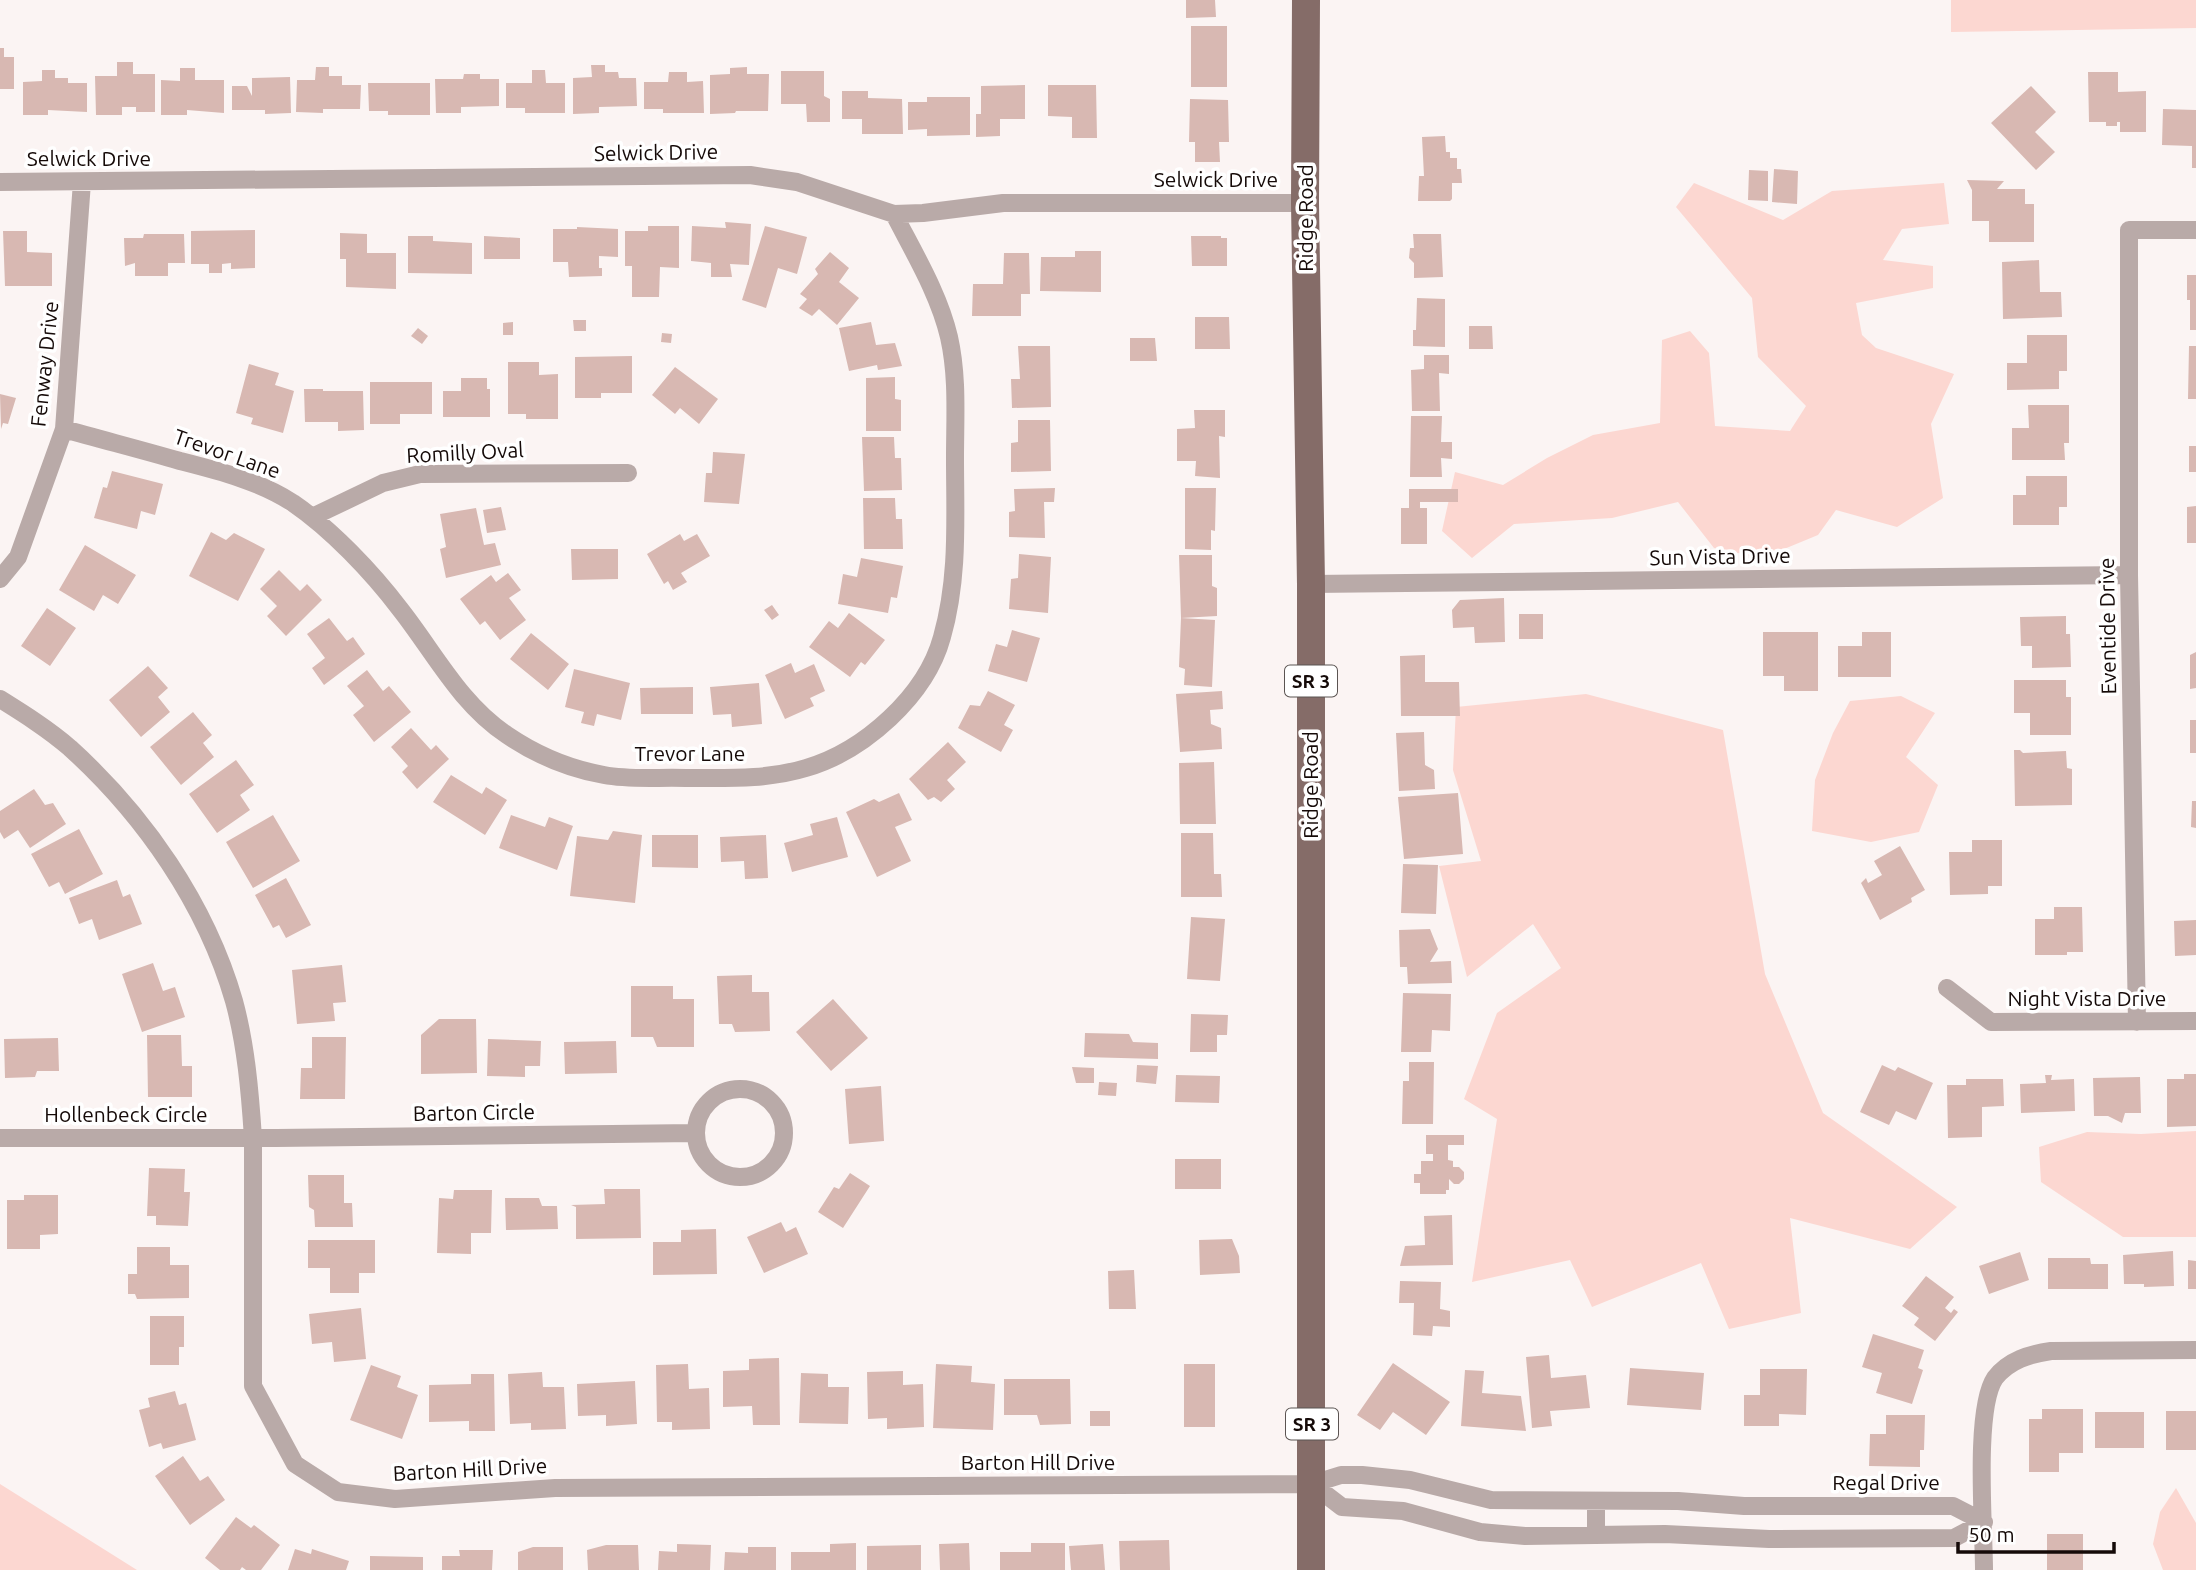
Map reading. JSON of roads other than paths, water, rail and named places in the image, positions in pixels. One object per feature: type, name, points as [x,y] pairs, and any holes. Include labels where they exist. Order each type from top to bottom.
[{"type":"main road","name":"Ridge Road","points":[[1306,0],[1305,203],[1311,584],[1311,1570]]},
{"type":"street","name":"Selwick Drive","points":[[0,182],[750,175],[797,182],[894,214],[1003,203],[1305,203]]},
{"type":"street","name":"Fenway Drive","points":[[0,579],[18,557],[64,429],[82,182]]},
{"type":"street","name":"Trevor Lane","points":[[64,429],[242,479],[281,497],[312,517],[399,606],[454,684],[478,711],[505,734],[536,752],[569,766],[604,775],[627,777],[735,778],[773,775],[809,768],[859,743],[891,717],[913,693],[940,646],[956,573],[955,375],[949,335],[934,292],[894,214]]},
{"type":"street","name":"Eventide Drive","points":[[2137,1022],[2129,575],[2129,230],[2196,230]]},
{"type":"street","name":"Romilly Oval","points":[[312,517],[383,483],[420,474],[628,473]]},
{"type":"street","name":"Sun Vista Drive","points":[[1311,584],[2129,575]]},
{"type":"street","name":"Barton Hill Drive","points":[[0,699],[36,721],[89,767],[142,825],[203,921],[226,976],[242,1034],[253,1138],[253,1386],[295,1464],[338,1492],[395,1499],[555,1488],[1312,1484]]},
{"type":"street","name":"Night Vista Drive","points":[[1947,988],[1991,1022],[2196,1021]]},
{"type":"street","points":[[740,1088],[754,1090],[766,1096],[776,1106],[785,1133],[782,1148],[774,1161],[762,1171],[748,1177],[732,1177],[711,1166],[698,1148],[695,1133],[697,1119],[713,1096],[740,1088]]},
{"type":"street","name":"Barton Circle","points":[[253,1138],[695,1133]]},
{"type":"street","name":"Hollenbeck Circle","points":[[0,1138],[253,1138]]},
{"type":"street","points":[[1984,1570],[1983,1416],[1988,1390],[2004,1368],[2034,1353],[2051,1351],[2196,1350]]},
{"type":"street","name":"Regal Drive","points":[[1312,1484],[1341,1475],[1362,1475],[1410,1480],[1491,1500],[1678,1502],[1744,1506],[1953,1506],[1984,1522]]},
{"type":"street","points":[[1312,1484],[1342,1507],[1403,1511],[1480,1532],[1525,1536],[1665,1534],[1769,1539],[1954,1538],[1984,1522]]},
{"type":"street","points":[[1595,1502],[1596,1535]]}]
